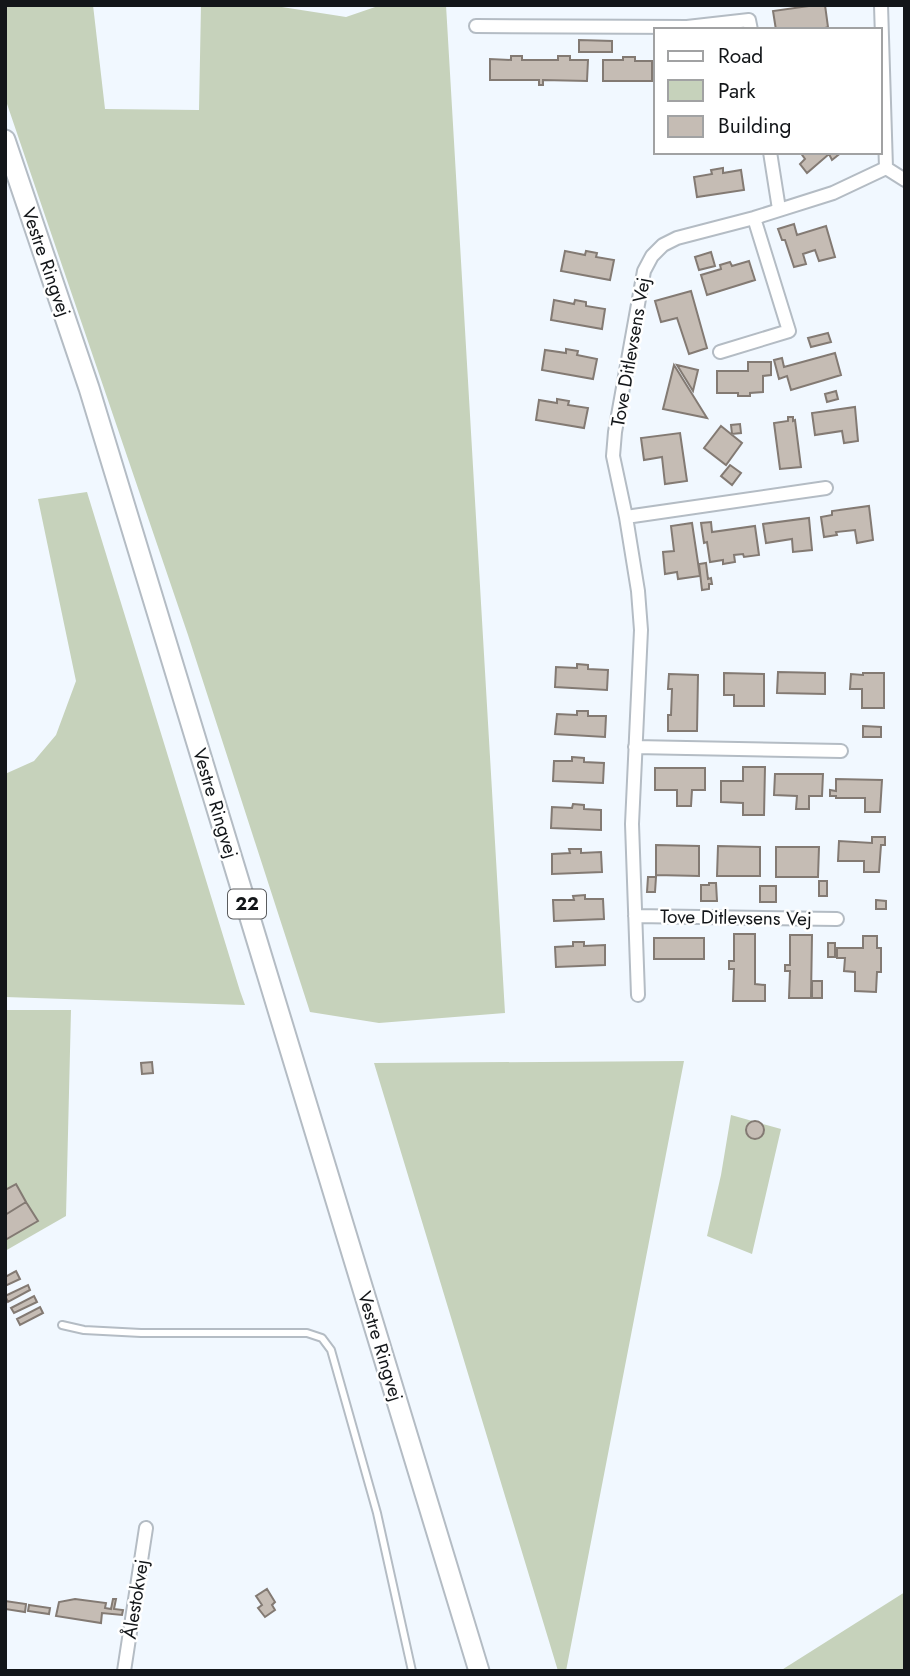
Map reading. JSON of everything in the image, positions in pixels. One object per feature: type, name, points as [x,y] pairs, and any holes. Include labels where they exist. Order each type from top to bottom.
[{"type":"main road","name":"Vestre Ringvej","points":[[5,140],[89,388],[480,1671]]},
{"type":"street","points":[[881,5],[882,28]]},
{"type":"street","points":[[476,26],[687,27],[749,20],[751,28]]},
{"type":"street","points":[[882,38],[886,168],[905,180]]},
{"type":"street","points":[[770,154],[779,209]]},
{"type":"street","name":"Tove Ditlevsens Vej","points":[[638,995],[632,824],[640,630],[638,591],[613,456],[643,271],[663,245],[677,239],[833,193],[886,168]]},
{"type":"street","points":[[720,352],[789,331],[754,218]]},
{"type":"street","points":[[626,517],[826,488]]},
{"type":"street","points":[[635,747],[841,751]]},
{"type":"street","name":"Tove Ditlevsens Vej","points":[[635,916],[837,919]]},
{"type":"street","name":"Ålestokvej","points":[[124,1671],[146,1528]]},
{"type":"lane","points":[[62,1325],[84,1330],[141,1333],[307,1333],[322,1338],[331,1350],[377,1513],[412,1671]]},
{"type":"green space","points":[[5,5],[93,5],[105,109],[199,110],[201,5],[269,5],[346,17],[381,5],[446,5],[505,1013],[379,1023],[310,1012],[188,635],[5,98]]},
{"type":"green space","points":[[87,492],[245,1005],[5,997],[5,774],[34,761],[56,735],[76,681],[38,499]]},
{"type":"green space","points":[[5,1010],[71,1010],[66,1216],[5,1251]]},
{"type":"green space","points":[[684,1061],[566,1671],[558,1671],[374,1063]]},
{"type":"green space","points":[[731,1115],[781,1129],[752,1254],[707,1236]]},
{"type":"green space","points":[[905,1592],[905,1671],[780,1671]]},
{"type":"building","points":[[825,5],[828,27],[776,28],[773,11]]},
{"type":"building","points":[[579,40],[612,41],[612,52],[579,52]]},
{"type":"building","points":[[511,56],[522,56],[522,60],[558,60],[558,56],[570,56],[570,60],[588,60],[587,81],[543,80],[543,85],[539,85],[539,80],[490,80],[490,59],[511,60]]},
{"type":"building","points":[[623,57],[635,57],[635,61],[652,61],[652,81],[603,81],[603,60],[623,60]]},
{"type":"building","points":[[801,154],[829,154],[807,173],[800,164],[805,159]]},
{"type":"building","points":[[829,154],[840,154],[832,160]]},
{"type":"building","points":[[723,168],[723,173],[741,170],[744,190],[697,197],[694,177],[712,174],[711,170]]},
{"type":"building","points":[[794,224],[797,235],[826,226],[835,257],[819,261],[815,250],[803,254],[806,264],[794,267],[785,240],[782,240],[778,229]]},
{"type":"building","points":[[565,251],[585,255],[586,251],[597,253],[596,257],[614,260],[610,280],[561,271]]},
{"type":"building","points":[[711,252],[715,266],[699,270],[695,257]]},
{"type":"building","points":[[749,261],[755,280],[707,295],[701,275],[721,269],[720,265],[730,262],[732,266]]},
{"type":"building","points":[[691,291],[707,348],[689,354],[677,318],[661,322],[655,301]]},
{"type":"building","points":[[554,300],[574,304],[575,300],[586,302],[586,306],[605,309],[602,329],[551,320]]},
{"type":"building","points":[[828,333],[831,342],[811,347],[808,338]]},
{"type":"building","points":[[566,349],[578,351],[577,355],[597,359],[593,379],[542,370],[545,350],[566,353]]},
{"type":"building","points":[[835,353],[841,375],[791,390],[787,376],[779,379],[774,360],[782,358],[784,367]]},
{"type":"building","points":[[748,362],[771,362],[771,375],[763,376],[763,392],[750,393],[750,396],[717,393],[717,371],[748,371]]},
{"type":"building","points":[[674,365],[707,418],[663,409]]},
{"type":"building","points":[[677,365],[698,370],[693,391]]},
{"type":"building","points":[[836,391],[838,399],[827,402],[825,394]]},
{"type":"building","points":[[557,399],[569,401],[568,405],[588,408],[584,428],[536,420],[539,400],[557,403]]},
{"type":"building","points":[[855,407],[858,441],[844,443],[842,431],[815,435],[812,413]]},
{"type":"building","points":[[788,417],[795,420],[801,467],[780,469],[774,423],[788,421]]},
{"type":"building","points":[[740,424],[741,433],[732,434],[731,425]]},
{"type":"building","points":[[721,426],[742,443],[726,465],[704,448]]},
{"type":"building","points":[[680,433],[687,481],[665,484],[662,457],[644,460],[641,438]]},
{"type":"building","points":[[730,465],[741,473],[732,485],[721,476]]},
{"type":"building","points":[[869,506],[873,540],[857,543],[855,530],[836,532],[837,535],[824,537],[821,517],[832,515],[832,511]]},
{"type":"building","points":[[809,518],[812,550],[793,552],[792,539],[766,543],[763,524]]},
{"type":"building","points":[[711,522],[712,532],[755,526],[759,555],[734,555],[735,562],[723,564],[723,560],[710,562],[701,523]]},
{"type":"building","points":[[692,523],[700,576],[678,579],[677,572],[665,574],[663,552],[674,551],[671,526]]},
{"type":"building","points":[[706,563],[708,579],[711,578],[712,584],[709,584],[709,589],[702,590],[699,564]]},
{"type":"building","points":[[577,664],[588,665],[588,669],[608,670],[607,690],[555,687],[556,667],[577,668]]},
{"type":"building","points":[[778,672],[825,673],[825,694],[777,693]]},
{"type":"building","points":[[724,673],[764,674],[764,706],[734,706],[734,695],[724,695]]},
{"type":"building","points":[[884,673],[884,708],[862,708],[862,689],[850,689],[851,674]]},
{"type":"building","points":[[669,674],[698,675],[697,731],[668,731],[672,689],[668,689]]},
{"type":"building","points":[[577,711],[588,711],[588,716],[606,716],[605,737],[555,734],[557,714],[577,715]]},
{"type":"building","points":[[863,726],[881,727],[881,737],[863,737]]},
{"type":"building","points":[[572,757],[584,758],[584,762],[604,763],[603,783],[553,781],[554,761],[572,761]]},
{"type":"building","points":[[743,767],[765,767],[764,815],[743,815],[743,803],[721,802],[721,781],[743,781]]},
{"type":"building","points":[[655,768],[705,768],[705,790],[692,790],[691,806],[677,806],[677,790],[655,790]]},
{"type":"building","points":[[775,774],[823,774],[822,796],[809,796],[809,809],[796,809],[797,796],[774,795]]},
{"type":"building","points":[[836,779],[882,780],[880,812],[865,812],[865,798],[830,796],[830,790],[836,791]]},
{"type":"building","points":[[573,804],[584,805],[584,809],[601,810],[601,830],[551,828],[552,807],[572,808]]},
{"type":"building","points":[[872,837],[885,837],[885,845],[881,845],[879,872],[864,872],[864,861],[838,861],[839,841],[872,843]]},
{"type":"building","points":[[656,845],[699,846],[699,876],[656,875]]},
{"type":"building","points":[[718,846],[760,847],[760,876],[717,876]]},
{"type":"building","points":[[776,847],[819,847],[818,877],[776,877]]},
{"type":"building","points":[[569,849],[581,849],[581,853],[601,852],[602,872],[552,874],[552,854],[570,853]]},
{"type":"building","points":[[648,877],[656,877],[655,892],[647,892]]},
{"type":"building","points":[[819,881],[827,881],[827,896],[819,896]]},
{"type":"building","points":[[716,883],[717,901],[701,901],[701,885]]},
{"type":"building","points":[[760,886],[776,886],[776,902],[760,902]]},
{"type":"building","points":[[585,895],[585,899],[603,899],[604,919],[554,921],[553,900],[574,900],[573,896]]},
{"type":"building","points":[[876,900],[886,901],[886,909],[876,909]]},
{"type":"building","points":[[734,934],[755,934],[755,984],[765,985],[765,1001],[733,1001],[734,969],[729,969],[729,961],[734,961]]},
{"type":"building","points":[[790,935],[812,935],[811,998],[789,998],[790,971],[785,971],[785,965],[790,965]]},
{"type":"building","points":[[863,936],[877,936],[877,948],[881,948],[881,972],[877,972],[876,992],[855,991],[855,972],[844,971],[845,958],[837,958],[837,948],[863,948]]},
{"type":"building","points":[[654,938],[704,938],[704,959],[654,959]]},
{"type":"building","points":[[573,942],[584,942],[584,946],[605,945],[605,965],[556,967],[555,947],[573,946]]},
{"type":"building","points":[[828,943],[835,943],[835,957],[828,957]]},
{"type":"building","points":[[812,981],[822,981],[822,998],[812,998]]},
{"type":"building","points":[[152,1062],[153,1073],[142,1074],[141,1063]]},
{"type":"building","points":[[751,1121],[759,1121],[764,1130],[762,1137],[751,1139],[746,1134],[746,1126]]},
{"type":"building","points":[[16,1184],[26,1202],[5,1215],[5,1190]]},
{"type":"building","points":[[26,1202],[38,1221],[5,1240],[5,1215]]},
{"type":"building","points":[[16,1271],[20,1279],[5,1286],[5,1277]]},
{"type":"building","points":[[28,1285],[30,1290],[8,1302],[5,1296]]},
{"type":"building","points":[[34,1296],[37,1302],[14,1313],[11,1308]]},
{"type":"building","points":[[40,1307],[43,1313],[20,1325],[17,1319]]},
{"type":"building","points":[[267,1589],[275,1602],[272,1605],[275,1610],[265,1617],[258,1608],[262,1605],[256,1596]]},
{"type":"building","points":[[75,1599],[106,1603],[105,1608],[111,1609],[113,1599],[116,1599],[114,1609],[123,1610],[122,1615],[102,1613],[101,1623],[56,1616],[59,1602]]},
{"type":"building","points":[[5,1601],[26,1604],[25,1612],[5,1609]]},
{"type":"building","points":[[29,1605],[50,1608],[49,1614],[28,1611]]}]
